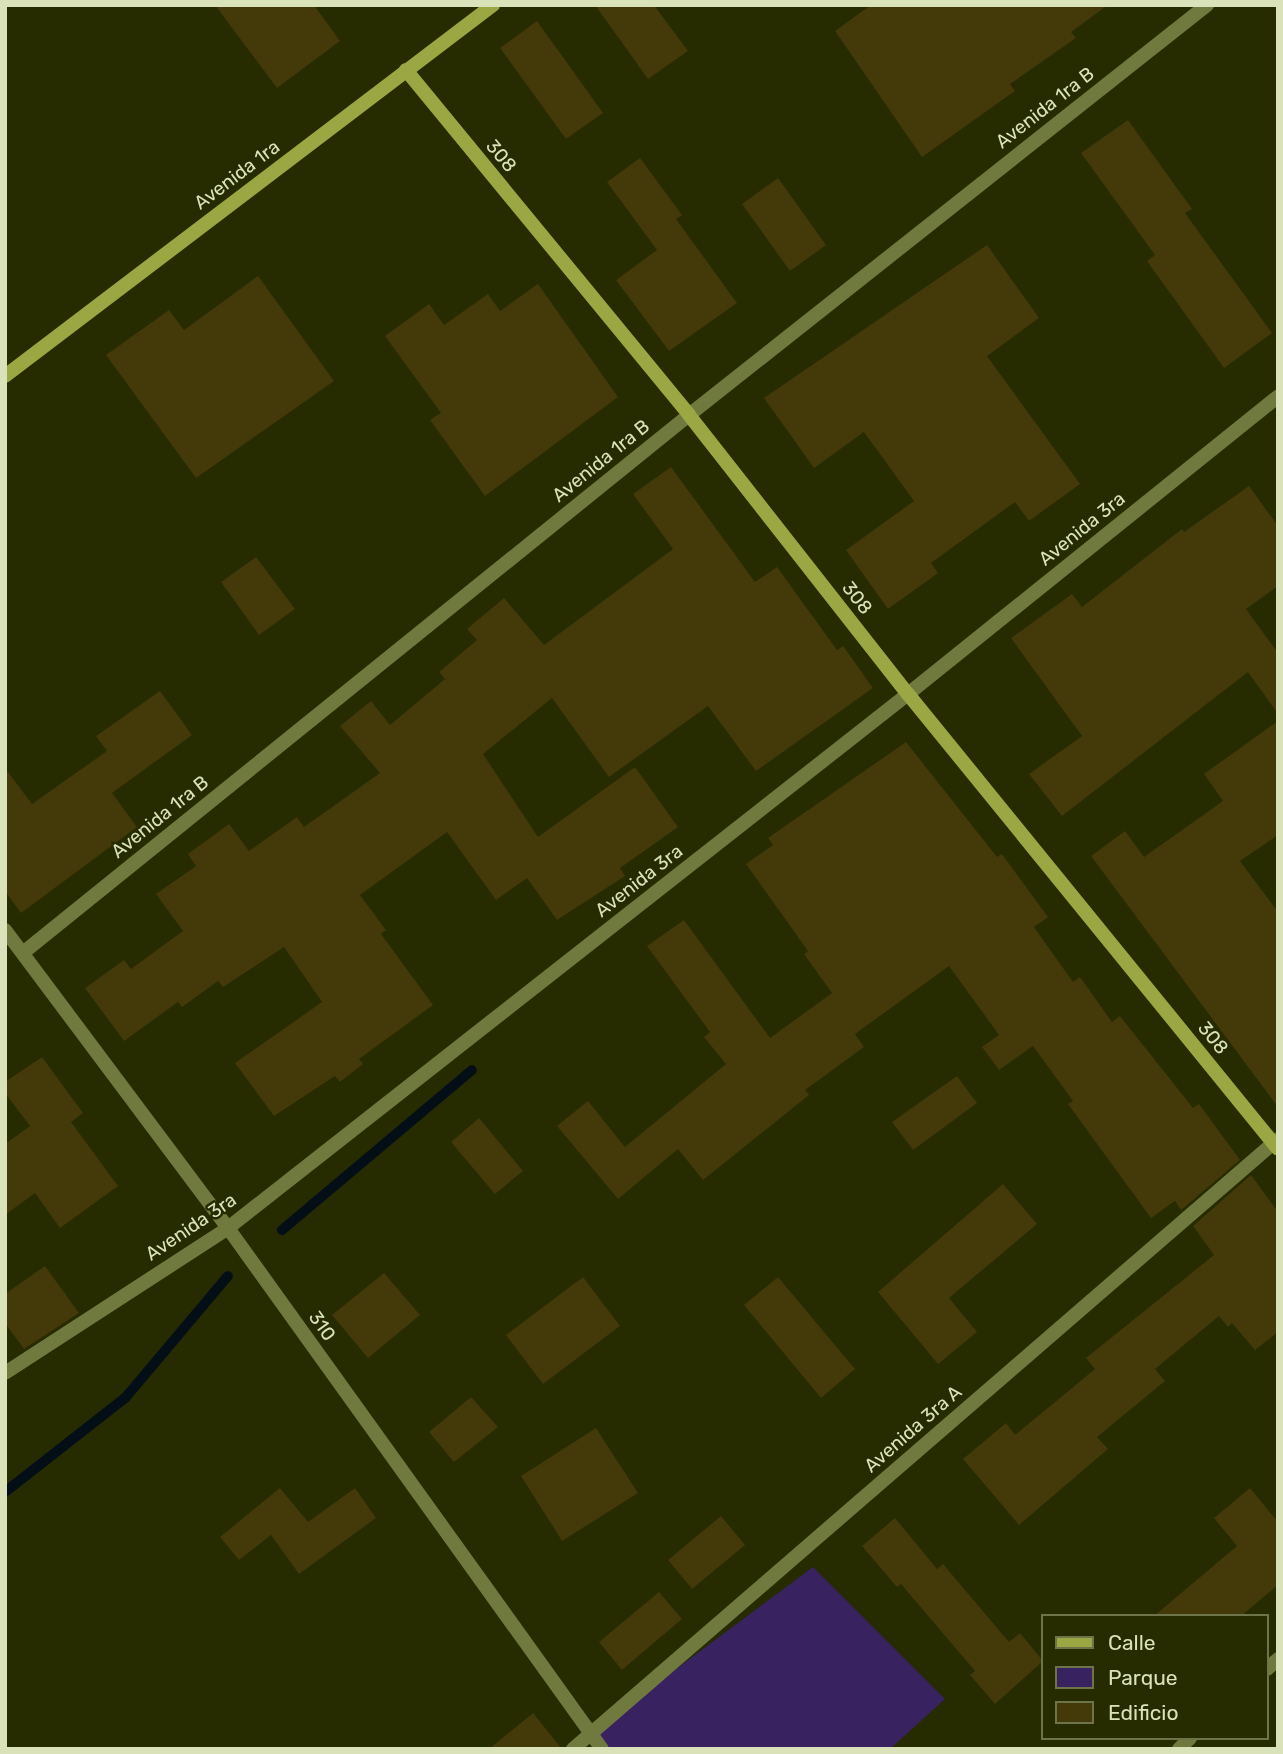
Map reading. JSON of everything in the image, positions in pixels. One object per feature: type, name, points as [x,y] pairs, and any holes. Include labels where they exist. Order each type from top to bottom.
[{"type":"street","name":"Avenida 1ra","points":[[5,376],[493,5]]},
{"type":"street","name":"Avenida 1ra B","points":[[24,952],[689,415],[1207,5]]},
{"type":"street","name":"308","points":[[406,70],[689,415],[908,694],[1276,1143]]},
{"type":"street","name":"Avenida 3ra","points":[[5,1373],[228,1228],[908,694],[1278,396]]},
{"type":"street","name":"310","points":[[5,930],[228,1228],[602,1749]]},
{"type":"street","name":"Avenida 3ra A","points":[[573,1749],[1276,1143]]},
{"type":"green space","points":[[813,1567],[945,1699],[890,1749],[607,1749],[589,1734]]},
{"type":"building","points":[[215,5],[314,5],[340,41],[277,88]]},
{"type":"building","points":[[595,5],[654,5],[688,51],[648,79]]},
{"type":"building","points":[[871,5],[1108,5],[1071,32],[1076,38],[1010,84],[1015,91],[922,157],[835,31]]},
{"type":"building","points":[[537,21],[603,113],[566,139],[500,48]]},
{"type":"building","points":[[1128,120],[1192,209],[1185,213],[1272,333],[1224,368],[1147,261],[1155,255],[1081,153]]},
{"type":"building","points":[[640,158],[682,215],[676,219],[737,303],[669,351],[616,280],[657,250],[607,182]]},
{"type":"building","points":[[778,178],[826,245],[790,271],[742,204]]},
{"type":"building","points":[[987,245],[1039,318],[987,356],[1080,484],[1029,521],[1015,502],[931,563],[938,573],[888,609],[846,550],[914,501],[864,432],[814,468],[764,398]]},
{"type":"building","points":[[258,276],[334,381],[196,478],[106,355],[169,310],[184,330]]},
{"type":"building","points":[[538,284],[618,397],[485,496],[430,420],[441,413],[385,336],[429,304],[444,325],[488,294],[500,311]]},
{"type":"building","points":[[671,467],[755,582],[777,567],[837,650],[843,646],[873,688],[756,771],[708,706],[609,777],[552,698],[483,754],[538,837],[635,767],[678,827],[620,868],[625,876],[557,920],[527,878],[496,900],[447,832],[360,895],[386,930],[381,934],[433,1005],[359,1059],[363,1064],[340,1082],[335,1076],[274,1116],[235,1063],[322,1002],[284,947],[223,987],[218,981],[182,1007],[178,1002],[124,1041],[85,988],[124,960],[131,969],[183,931],[156,894],[196,866],[188,854],[229,824],[249,851],[297,817],[304,827],[380,773],[340,726],[371,701],[390,725],[445,679],[439,672],[477,640],[467,629],[504,598],[544,645],[673,549],[633,494]]},
{"type":"building","points":[[1249,486],[1278,526],[1278,586],[1246,609],[1278,653],[1278,714],[1248,672],[1062,816],[1029,774],[1082,736],[1011,638],[1072,594],[1082,607],[1182,529],[1184,532]]},
{"type":"building","points":[[256,557],[295,609],[259,635],[221,582]]},
{"type":"building","points":[[160,691],[192,735],[112,793],[137,827],[21,913],[5,891],[5,768],[32,804],[107,751],[96,736]]},
{"type":"building","points":[[1278,721],[1278,835],[1240,861],[1278,912],[1278,1107],[1091,856],[1125,831],[1144,857],[1223,801],[1204,774]]},
{"type":"building","points":[[906,742],[997,857],[1002,854],[1048,917],[1034,927],[1073,982],[1080,977],[1112,1022],[1120,1016],[1193,1108],[1199,1104],[1240,1160],[1181,1210],[1175,1201],[1151,1218],[1068,1104],[1073,1101],[1033,1046],[999,1070],[982,1047],[999,1035],[949,966],[855,1034],[864,1047],[805,1090],[809,1095],[703,1180],[678,1149],[618,1199],[557,1126],[588,1101],[625,1147],[726,1064],[704,1037],[710,1032],[647,946],[684,920],[770,1038],[832,993],[804,954],[808,951],[746,864],[773,845],[768,838]]},
{"type":"building","points":[[42,1057],[83,1113],[71,1122],[118,1186],[60,1228],[35,1193],[5,1215],[5,1144],[30,1126],[5,1093],[5,1082]]},
{"type":"building","points":[[957,1076],[977,1103],[913,1150],[892,1122]]},
{"type":"building","points":[[479,1118],[523,1171],[495,1194],[451,1142]]},
{"type":"building","points":[[1251,1175],[1278,1212],[1278,1332],[1255,1350],[1232,1323],[1228,1327],[1219,1316],[1155,1369],[1165,1381],[1097,1437],[1108,1449],[1019,1525],[963,1459],[1006,1423],[1015,1435],[1095,1369],[1086,1358],[1214,1255],[1193,1226]]},
{"type":"building","points":[[1003,1184],[1037,1224],[949,1298],[977,1332],[938,1364],[878,1292]]},
{"type":"building","points":[[45,1266],[79,1313],[24,1349],[5,1323],[5,1294]]},
{"type":"building","points":[[384,1273],[420,1315],[368,1358],[332,1315]]},
{"type":"building","points":[[583,1277],[620,1326],[543,1384],[506,1335]]},
{"type":"building","points":[[778,1277],[855,1369],[821,1398],[744,1305]]},
{"type":"building","points":[[471,1397],[498,1427],[454,1462],[429,1432]]},
{"type":"building","points":[[596,1428],[638,1493],[562,1541],[521,1476]]},
{"type":"building","points":[[280,1488],[308,1522],[355,1488],[376,1518],[299,1574],[271,1535],[239,1560],[220,1537]]},
{"type":"building","points":[[1250,1488],[1278,1522],[1278,1585],[1243,1614],[1156,1614],[1237,1546],[1214,1518]]},
{"type":"building","points":[[721,1516],[745,1545],[692,1589],[668,1560]]},
{"type":"building","points":[[895,1518],[937,1569],[943,1564],[1009,1642],[1020,1633],[1042,1662],[995,1704],[970,1675],[975,1671],[901,1584],[897,1587],[862,1546]]},
{"type":"building","points":[[659,1592],[682,1619],[622,1670],[599,1642]]},
{"type":"building","points":[[533,1713],[562,1749],[489,1749]]},
{"type":"waterway","points":[[282,1230],[472,1070]]},
{"type":"waterway","points":[[5,1492],[126,1397],[228,1276]]}]
